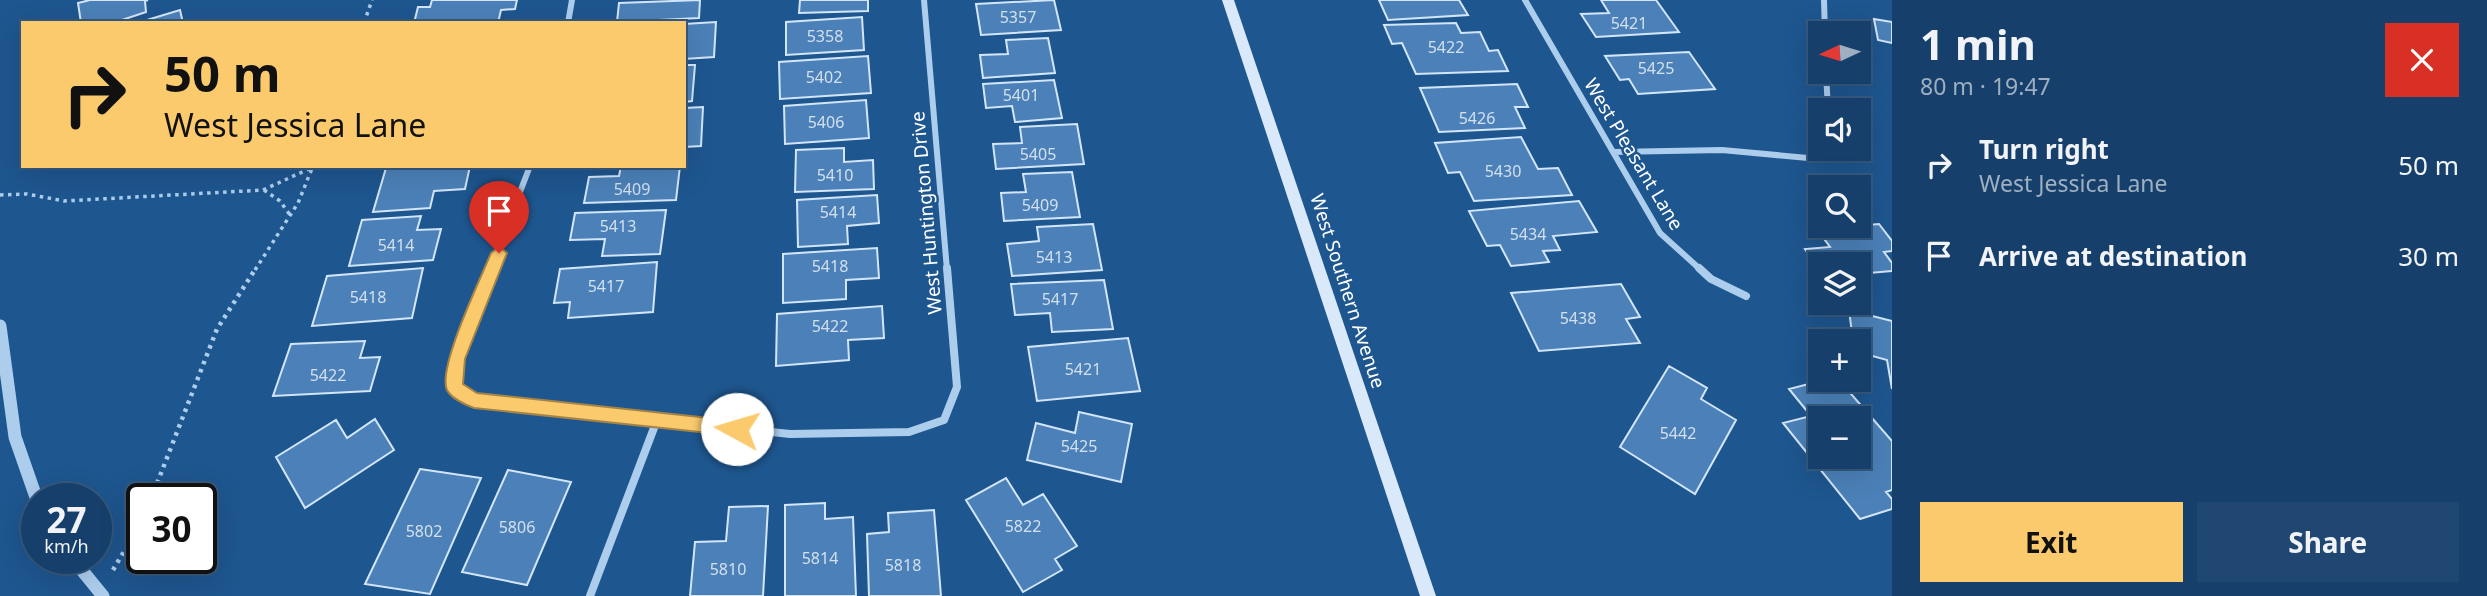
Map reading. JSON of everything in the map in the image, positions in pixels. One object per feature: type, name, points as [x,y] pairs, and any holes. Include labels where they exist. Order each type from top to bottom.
[{"type":"main road","name":"West Southern Avenue","points":[[1228,0],[1428,596]]},
{"type":"street","points":[[568,21],[572,0]]},
{"type":"street","name":"West Huntington Drive","points":[[657,420],[790,434],[909,432],[944,420],[957,387],[924,0]]},
{"type":"street","name":"West Pleasant Lane","points":[[1525,0],[1660,233],[1711,279],[1746,296]]},
{"type":"street","points":[[1824,0],[1825,21]]},
{"type":"street","points":[[1613,152],[1677,148],[1761,150],[1808,157]]},
{"type":"street","points":[[529,168],[456,359],[455,388],[474,400],[657,420],[590,596]]},
{"type":"street","points":[[0,326],[6,392],[22,467],[29,483]]},
{"type":"street","points":[[85,574],[101,594]]},
{"type":"path","points":[[365,21],[372,0]]},
{"type":"path","points":[[0,195],[27,194],[64,201],[263,190],[310,168]]},
{"type":"path","points":[[157,483],[217,329],[298,203],[312,168]]},
{"type":"path","points":[[263,190],[280,201],[290,215]]},
{"type":"path","points":[[101,594],[126,549]]},
{"type":"building","points":[[90,0],[148,0],[145,1],[146,12],[119,21],[81,21],[78,3]]},
{"type":"building","points":[[432,0],[517,0],[515,9],[501,10],[498,21],[414,21],[418,7],[430,7]]},
{"type":"building","points":[[700,0],[699,18],[617,21],[619,3]]},
{"type":"building","points":[[800,0],[868,0],[868,11],[799,13]]},
{"type":"building","points":[[1054,0],[1061,30],[981,35],[976,4]]},
{"type":"building","points":[[1379,0],[1459,0],[1468,15],[1388,20]]},
{"type":"building","points":[[1601,0],[1656,0],[1679,32],[1596,37],[1581,14],[1609,13]]},
{"type":"building","points":[[180,10],[183,21],[144,21]]},
{"type":"building","points":[[862,17],[864,50],[786,55],[786,22]]},
{"type":"building","points":[[1874,19],[1892,22],[1892,43],[1878,40]]},
{"type":"building","points":[[716,22],[714,57],[686,59],[686,24]]},
{"type":"building","points":[[1456,23],[1461,33],[1480,32],[1489,51],[1498,50],[1508,71],[1416,74],[1402,43],[1392,44],[1384,25]]},
{"type":"building","points":[[1048,38],[1055,73],[983,78],[980,55],[1008,54],[1006,40]]},
{"type":"building","points":[[1689,52],[1715,89],[1638,94],[1629,79],[1620,80],[1605,56]]},
{"type":"building","points":[[868,56],[871,93],[780,99],[779,62]]},
{"type":"building","points":[[686,65],[695,65],[692,101],[686,102]]},
{"type":"building","points":[[1054,80],[1062,118],[1015,122],[1012,106],[986,108],[983,84]]},
{"type":"building","points":[[1517,84],[1528,107],[1515,107],[1525,128],[1439,132],[1420,88]]},
{"type":"building","points":[[866,100],[869,138],[785,144],[784,106]]},
{"type":"building","points":[[703,107],[701,146],[686,147],[686,108]]},
{"type":"building","points":[[1077,124],[1084,164],[996,169],[993,144],[1022,143],[1020,127]]},
{"type":"building","points":[[1521,137],[1538,169],[1558,168],[1572,195],[1474,201],[1460,172],[1448,173],[1435,143]]},
{"type":"building","points":[[844,148],[844,162],[873,160],[874,189],[795,192],[796,150]]},
{"type":"building","points":[[386,168],[470,168],[465,189],[434,191],[430,208],[373,212]]},
{"type":"building","points":[[621,168],[680,168],[676,200],[584,203],[589,177],[619,176]]},
{"type":"building","points":[[1072,172],[1080,217],[1004,221],[1001,193],[1026,192],[1023,174]]},
{"type":"building","points":[[877,195],[879,223],[847,226],[848,244],[798,247],[797,200]]},
{"type":"building","points":[[1579,201],[1597,232],[1553,236],[1560,250],[1543,251],[1549,262],[1511,266],[1500,245],[1487,246],[1469,211]]},
{"type":"building","points":[[666,210],[660,254],[602,256],[605,239],[570,240],[575,213]]},
{"type":"building","points":[[421,216],[417,230],[441,229],[433,260],[349,266],[362,220]]},
{"type":"building","points":[[1093,224],[1102,270],[1012,276],[1007,244],[1039,241],[1037,227]]},
{"type":"building","points":[[1879,224],[1892,241],[1892,251],[1884,252],[1892,263],[1892,271],[1871,273],[1871,252],[1808,253],[1805,249],[1830,247],[1824,238],[1871,238],[1871,225]]},
{"type":"building","points":[[877,248],[879,278],[846,280],[846,299],[783,303],[783,254]]},
{"type":"building","points":[[657,262],[653,312],[568,318],[570,302],[554,303],[560,269]]},
{"type":"building","points":[[423,268],[412,318],[312,326],[327,276]]},
{"type":"building","points":[[1104,280],[1113,329],[1052,332],[1050,313],[1015,315],[1011,284]]},
{"type":"building","points":[[1621,284],[1640,317],[1626,319],[1640,343],[1539,351],[1511,293]]},
{"type":"building","points":[[882,306],[884,338],[848,340],[849,360],[776,366],[777,314]]},
{"type":"building","points":[[1850,315],[1869,315],[1892,321],[1892,389],[1887,360],[1871,356],[1871,329],[1851,329]]},
{"type":"building","points":[[1128,338],[1140,391],[1037,401],[1028,347]]},
{"type":"building","points":[[365,341],[360,358],[380,357],[370,391],[273,396],[291,344]]},
{"type":"building","points":[[1669,366],[1707,388],[1701,399],[1736,420],[1695,494],[1620,447]]},
{"type":"building","points":[[1808,384],[1808,392],[1849,392],[1862,406],[1808,406],[1808,412],[1789,389]]},
{"type":"building","points":[[1079,412],[1132,424],[1121,482],[1027,460],[1036,423],[1075,433]]},
{"type":"building","points":[[1808,417],[1808,454],[1783,423]]},
{"type":"building","points":[[1871,417],[1892,441],[1892,490],[1886,492],[1892,499],[1892,509],[1860,519],[1820,469],[1871,469]]},
{"type":"building","points":[[375,419],[394,450],[305,508],[276,457],[336,420],[347,438]]},
{"type":"building","points":[[420,469],[481,478],[430,594],[365,584]]},
{"type":"building","points":[[508,470],[571,482],[527,585],[462,572]]},
{"type":"building","points":[[1006,478],[1023,505],[1043,494],[1077,546],[1055,559],[1062,570],[1023,592],[966,500]]},
{"type":"building","points":[[825,503],[825,519],[853,517],[856,596],[785,596],[785,505]]},
{"type":"building","points":[[768,506],[763,596],[690,596],[695,542],[726,541],[729,507]]},
{"type":"building","points":[[934,510],[941,596],[869,596],[867,534],[889,532],[888,513]]},
{"type":"route","points":[[499,253],[456,359],[455,388],[474,400],[737,429]]}]
